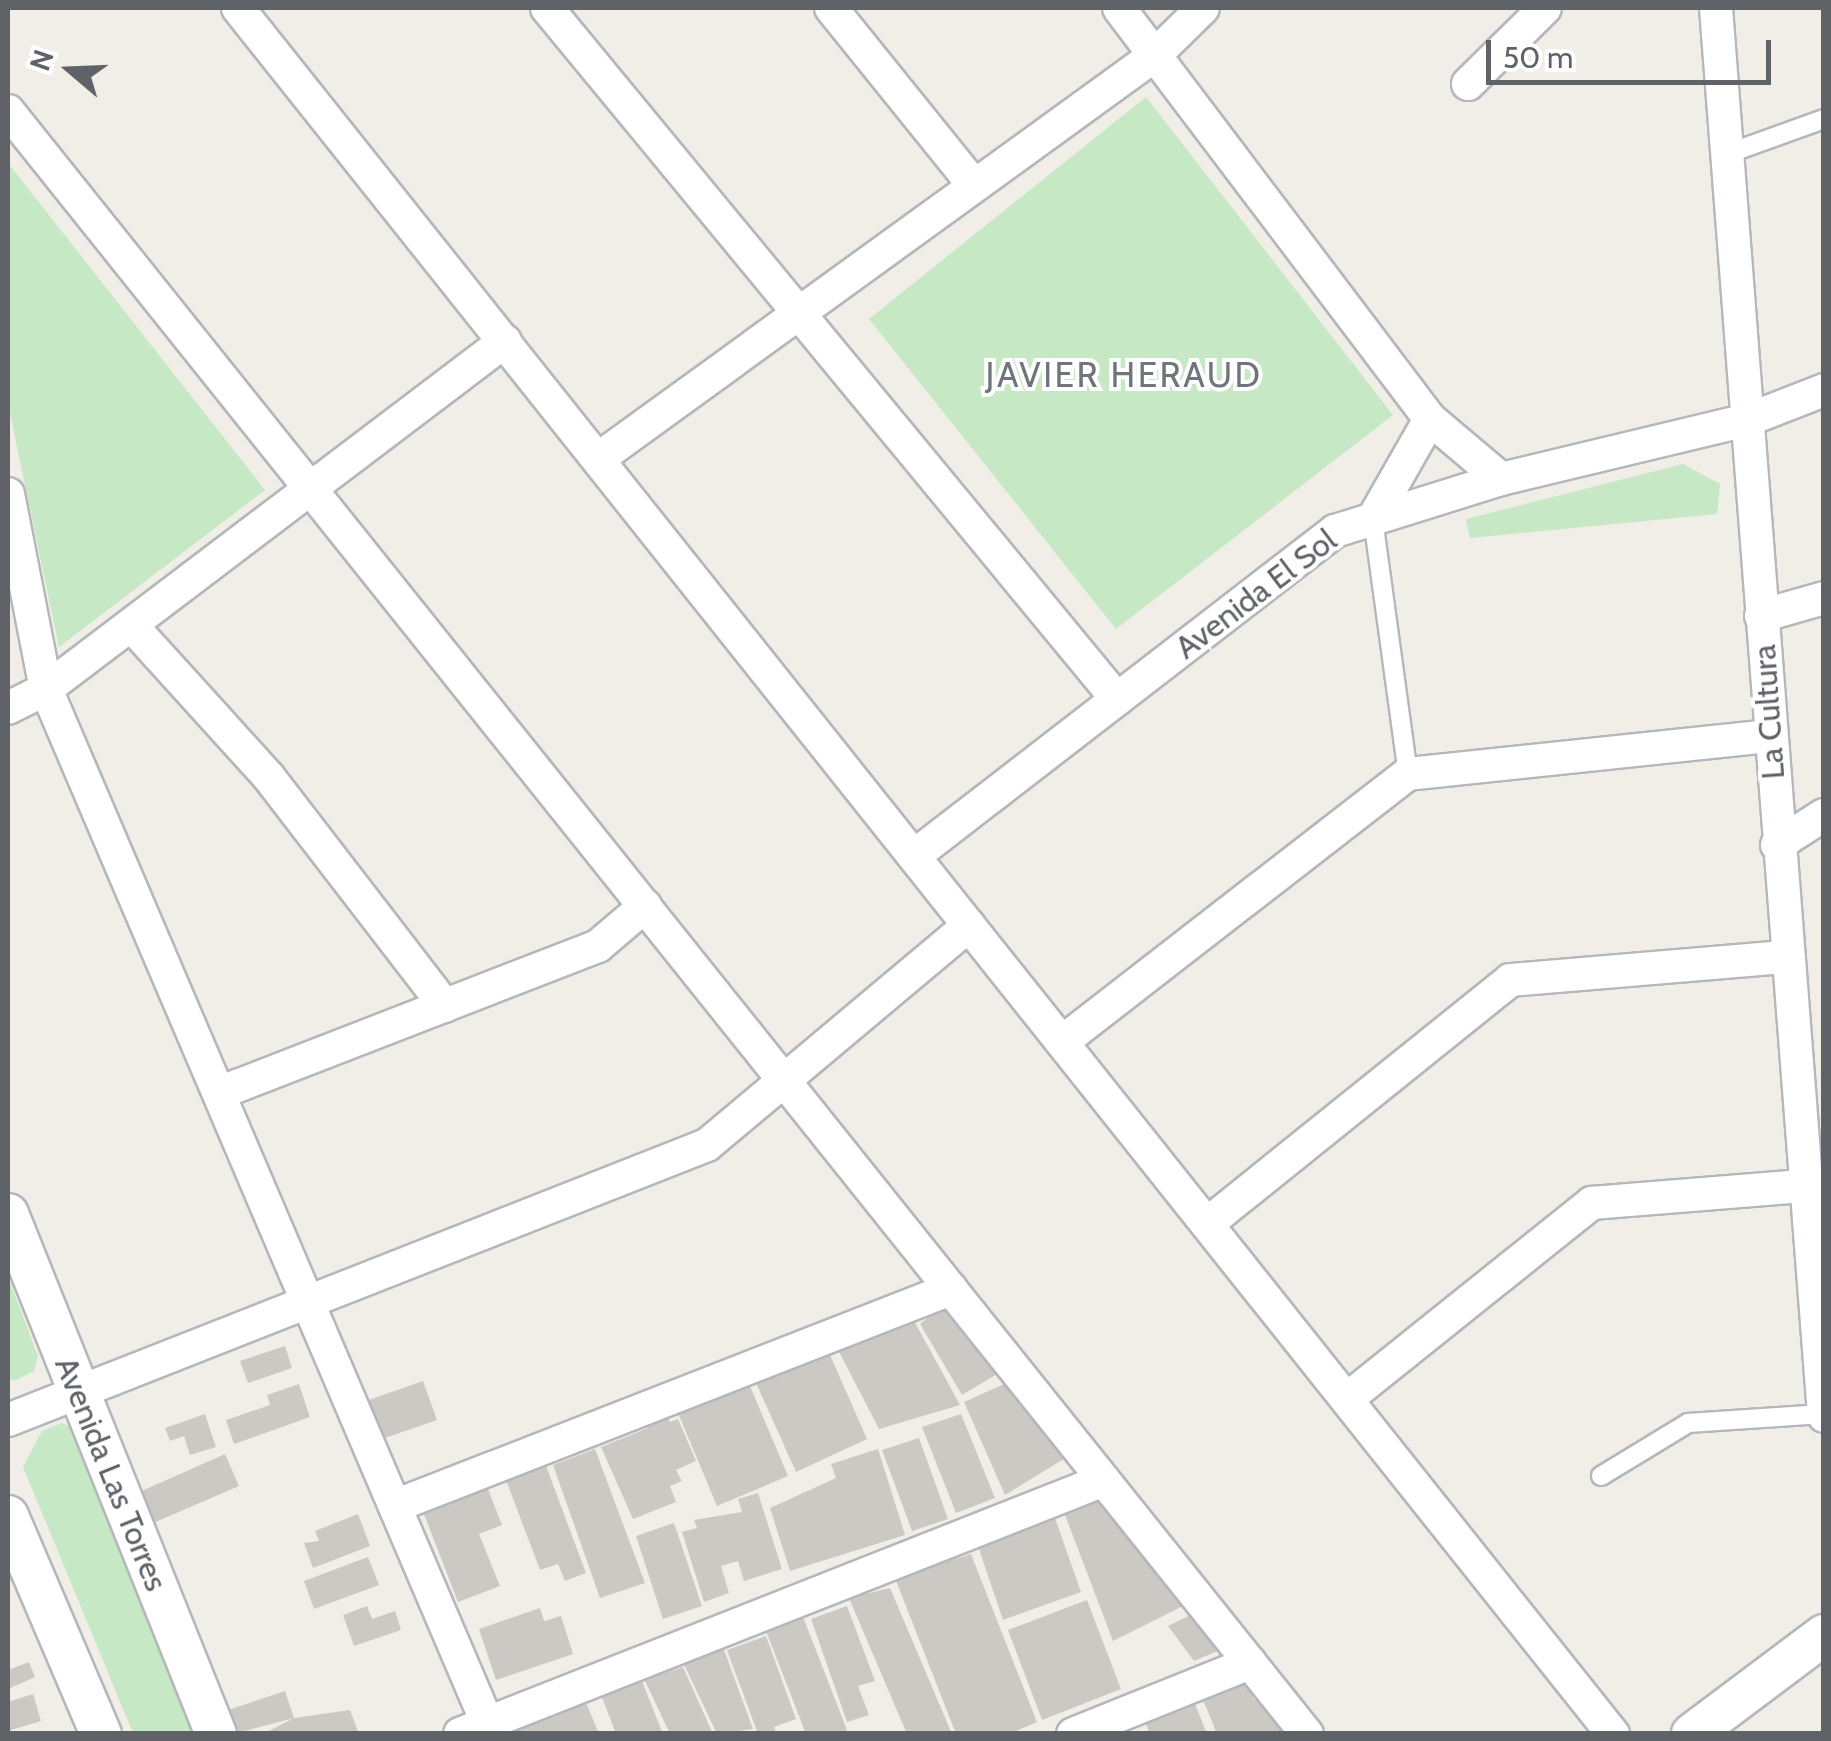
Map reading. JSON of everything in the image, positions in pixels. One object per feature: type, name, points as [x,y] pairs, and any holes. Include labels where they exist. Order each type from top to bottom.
[{"type":"street","points":[[238,8],[1613,1734]]},
{"type":"street","points":[[547,8],[1117,700]]},
{"type":"street","points":[[831,8],[974,185]]},
{"type":"street","points":[[1119,8],[1430,419],[1501,480]]},
{"type":"street","points":[[598,459],[1155,55],[1203,8]]},
{"type":"street","points":[[1468,84],[1545,8]]},
{"type":"street","name":"La Cultura","points":[[1716,8],[1786,958],[1810,1072],[1805,1186],[1820,1338],[1823,1415]]},
{"type":"street","points":[[8,110],[1307,1734]]},
{"type":"street","points":[[8,708],[46,688],[504,342]]},
{"type":"street","name":"Avenida El Sol","points":[[914,856],[1335,531],[1501,480],[1747,420],[1824,390]]},
{"type":"street","points":[[1373,519],[1430,419]]},
{"type":"street","points":[[8,494],[46,688],[395,1506],[480,1730],[1104,1480]]},
{"type":"street","points":[[1761,616],[1824,598]]},
{"type":"street","points":[[131,625],[268,776],[445,1006]]},
{"type":"street","points":[[1062,1042],[1408,774],[1771,736]]},
{"type":"street","points":[[1777,844],[1824,815]]},
{"type":"street","points":[[219,1093],[598,946],[645,906]]},
{"type":"street","points":[[8,1420],[706,1146],[970,925]]},
{"type":"street","points":[[1207,1224],[1510,980],[1786,958]]},
{"type":"street","points":[[1346,1399],[1592,1203],[1805,1186]]},
{"type":"street","name":"Avenida Las Torres","points":[[8,1214],[216,1734]]},
{"type":"street","points":[[395,1506],[951,1289]]},
{"type":"street","points":[[8,1516],[101,1734]]},
{"type":"street","points":[[1692,1734],[1824,1635]]},
{"type":"street","points":[[1074,1734],[1250,1663]]},
{"type":"lane","points":[[1727,154],[1824,119]]},
{"type":"lane","points":[[1373,519],[1408,774]]},
{"type":"lane","points":[[1601,1476],[1688,1423],[1823,1415]]},
{"type":"green space","points":[[1146,97],[1393,415],[1116,629],[869,319]]},
{"type":"green space","points":[[8,163],[265,490],[59,647],[8,404]]},
{"type":"green space","points":[[1683,464],[1720,484],[1717,514],[1470,538],[1466,519]]},
{"type":"green space","points":[[8,1277],[38,1356],[34,1371],[16,1380],[8,1379]]},
{"type":"green space","points":[[62,1423],[89,1438],[199,1733],[133,1733],[23,1467],[42,1431]]},
{"type":"building","points":[[941,1306],[997,1374],[962,1395],[920,1324]]},
{"type":"building","points":[[913,1319],[960,1405],[879,1429],[835,1344]]},
{"type":"building","points":[[285,1346],[292,1368],[248,1383],[240,1361]]},
{"type":"building","points":[[827,1348],[867,1439],[796,1472],[752,1374]]},
{"type":"building","points":[[1013,1380],[1067,1457],[1005,1495],[964,1402]]},
{"type":"building","points":[[423,1381],[437,1420],[379,1440],[366,1401]]},
{"type":"building","points":[[299,1384],[310,1417],[234,1444],[226,1420],[270,1405],[267,1395]]},
{"type":"building","points":[[750,1386],[788,1476],[717,1506],[678,1413]]},
{"type":"building","points":[[664,1408],[670,1422],[678,1419],[696,1461],[676,1470],[682,1481],[670,1486],[676,1502],[633,1519],[601,1447],[648,1428],[643,1416]]},
{"type":"building","points":[[205,1414],[216,1447],[190,1455],[184,1436],[170,1441],[165,1428]]},
{"type":"building","points":[[961,1414],[995,1498],[956,1513],[922,1427]]},
{"type":"building","points":[[919,1438],[948,1519],[912,1531],[882,1450]]},
{"type":"building","points":[[595,1449],[645,1583],[600,1598],[553,1465]]},
{"type":"building","points":[[878,1449],[905,1535],[790,1571],[770,1508],[836,1478],[831,1464]]},
{"type":"building","points":[[225,1454],[239,1486],[151,1524],[137,1493]]},
{"type":"building","points":[[546,1466],[586,1573],[565,1581],[558,1564],[540,1570],[506,1480]]},
{"type":"building","points":[[484,1479],[502,1525],[479,1534],[500,1586],[458,1602],[420,1504]]},
{"type":"building","points":[[758,1493],[782,1569],[744,1581],[738,1561],[721,1566],[729,1593],[704,1602],[682,1532],[697,1528],[694,1520],[742,1512],[738,1499]]},
{"type":"building","points":[[1105,1493],[1187,1604],[1113,1641],[1065,1515]]},
{"type":"building","points":[[358,1514],[370,1546],[313,1568],[304,1543],[319,1541],[315,1531]]},
{"type":"building","points":[[1055,1518],[1081,1592],[1003,1620],[978,1546]]},
{"type":"building","points":[[674,1523],[702,1606],[663,1619],[636,1536]]},
{"type":"building","points":[[971,1554],[1037,1722],[1009,1734],[956,1734],[895,1578]]},
{"type":"building","points":[[368,1557],[379,1585],[314,1609],[304,1581]]},
{"type":"building","points":[[890,1588],[952,1734],[907,1734],[849,1598]]},
{"type":"building","points":[[1087,1600],[1121,1689],[1042,1720],[1008,1630]]},
{"type":"building","points":[[367,1606],[372,1619],[395,1611],[401,1630],[354,1646],[343,1615]]},
{"type":"building","points":[[847,1606],[875,1681],[858,1686],[869,1715],[847,1722],[811,1619]]},
{"type":"building","points":[[540,1608],[544,1621],[561,1616],[573,1654],[496,1680],[479,1629]]},
{"type":"building","points":[[1193,1614],[1220,1650],[1194,1661],[1168,1626]]},
{"type":"building","points":[[803,1617],[847,1730],[838,1734],[806,1734],[766,1631]]},
{"type":"building","points":[[766,1636],[796,1719],[774,1727],[777,1734],[758,1734],[727,1650]]},
{"type":"building","points":[[720,1639],[753,1729],[717,1734],[680,1656]]},
{"type":"building","points":[[661,1661],[665,1673],[683,1667],[713,1734],[670,1734],[639,1668]]},
{"type":"building","points":[[29,1662],[35,1677],[8,1689],[8,1670]]},
{"type":"building","points":[[640,1676],[663,1734],[616,1734],[600,1692]]},
{"type":"building","points":[[1246,1679],[1254,1700],[1262,1696],[1292,1734],[1217,1734],[1202,1697]]},
{"type":"building","points":[[581,1690],[599,1734],[511,1734],[509,1730]]},
{"type":"building","points":[[285,1691],[294,1718],[233,1734],[225,1711]]},
{"type":"building","points":[[33,1694],[41,1721],[8,1731],[8,1702]]},
{"type":"building","points":[[1193,1699],[1207,1734],[1150,1734],[1145,1721]]},
{"type":"building","points":[[350,1710],[359,1734],[263,1734],[294,1718]]},
{"type":"district","name":"JAVIER HERAUD","points":[[1124,375]]}]
